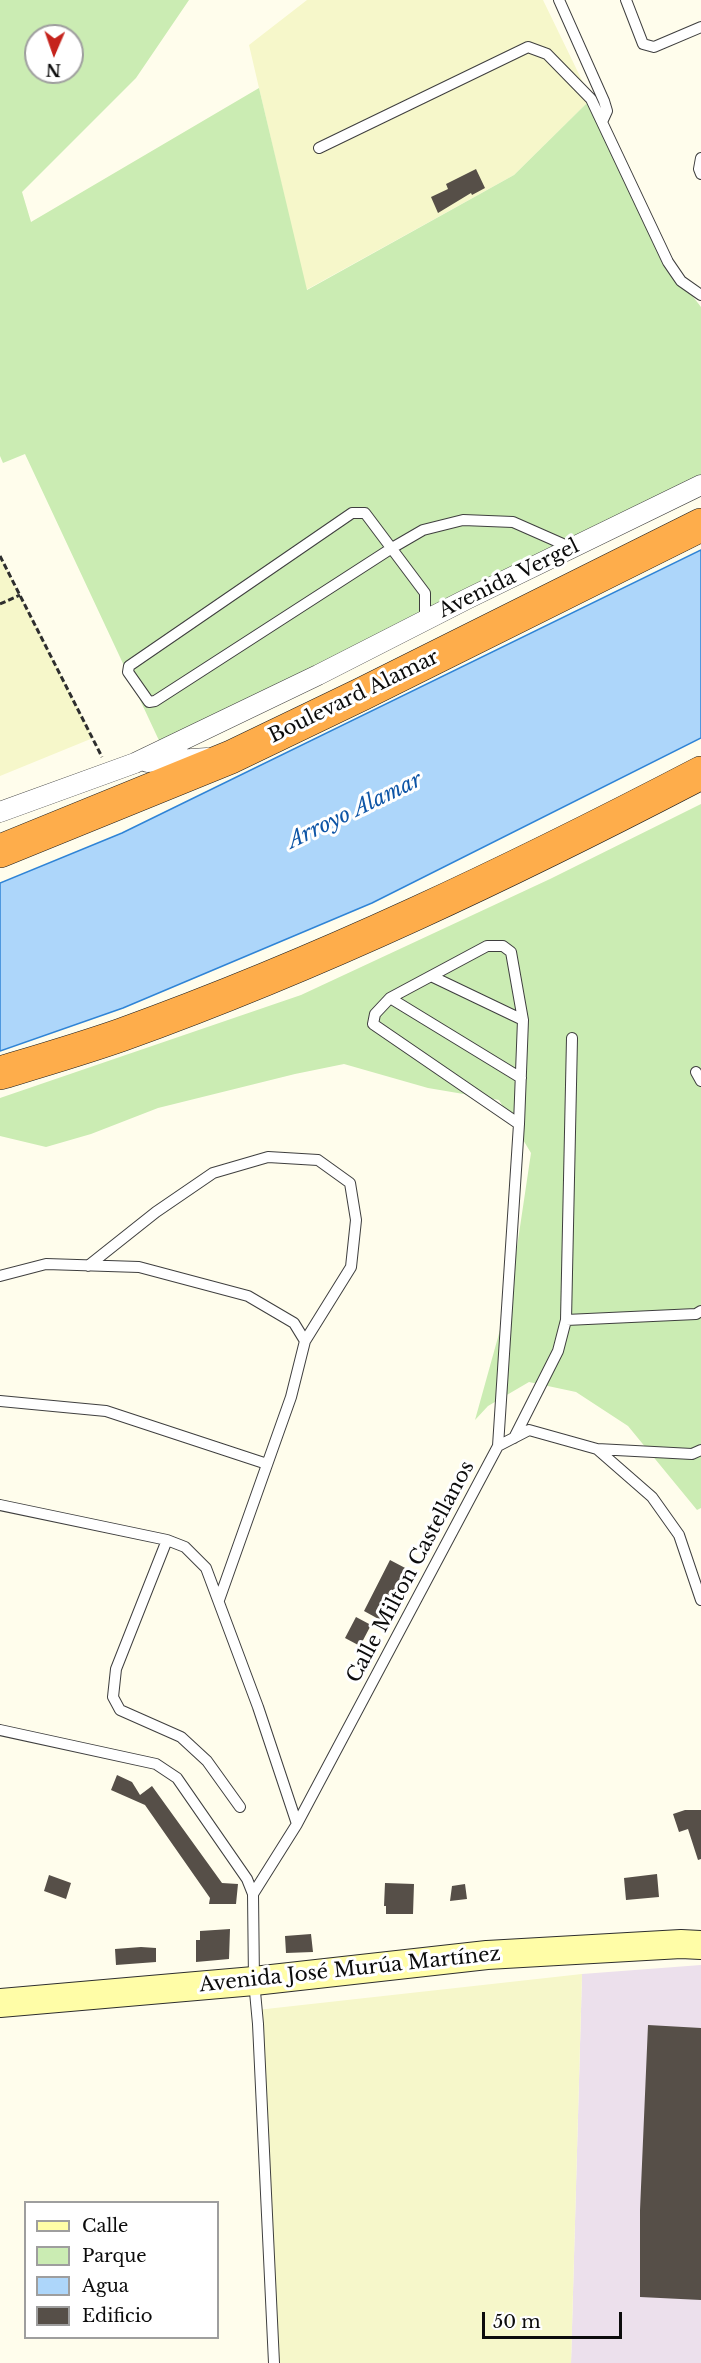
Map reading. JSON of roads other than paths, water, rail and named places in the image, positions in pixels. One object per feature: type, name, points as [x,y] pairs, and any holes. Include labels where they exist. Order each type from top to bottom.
[{"type":"highway","name":"Boulevard Alamar","points":[[0,851],[231,757],[701,525]]},
{"type":"highway","points":[[0,1073],[121,1035],[369,935],[448,900],[701,773]]},
{"type":"main road","name":"Avenida José Murúa Martínez","points":[[0,2003],[254,1981],[487,1954],[701,1945]]},
{"type":"street","name":"Avenida Vergel","points":[[135,763],[701,485]]},
{"type":"street","points":[[0,812],[135,763],[231,757]]},
{"type":"lane","points":[[559,0],[604,101],[607,111],[602,122]]},
{"type":"lane","points":[[626,0],[643,44],[649,47],[701,27]]},
{"type":"lane","points":[[319,148],[528,47],[547,54],[591,99],[668,262],[681,281],[701,295]]},
{"type":"lane","points":[[701,158],[699,169],[701,174]]},
{"type":"lane","points":[[425,620],[425,593],[392,548],[364,513],[352,513],[129,666],[128,672],[148,702],[155,701],[392,548],[423,530],[463,520],[513,522],[572,548]]},
{"type":"lane","points":[[498,1446],[519,1124],[523,1020],[511,952],[503,946],[487,946],[390,998],[375,1014],[373,1024],[519,1124]]},
{"type":"lane","points":[[431,976],[523,1020]]},
{"type":"lane","points":[[390,998],[521,1078]]},
{"type":"lane","points":[[514,1438],[558,1351],[566,1320],[572,1038]]},
{"type":"lane","points":[[88,1266],[156,1212],[213,1173],[268,1157],[318,1160],[350,1183],[356,1220],[351,1267],[305,1341],[291,1397],[219,1600]]},
{"type":"lane","points":[[0,1276],[46,1264],[139,1268],[248,1296],[294,1323],[305,1341]]},
{"type":"lane","points":[[566,1320],[696,1314],[701,1311]]},
{"type":"lane","points":[[0,1401],[106,1411],[267,1464]]},
{"type":"lane","name":"Calle Milton Castellanos","points":[[254,1894],[297,1824],[498,1446],[529,1430],[597,1449],[652,1497],[680,1535],[701,1600]]},
{"type":"lane","points":[[597,1449],[692,1454],[701,1450]]},
{"type":"lane","points":[[0,1505],[167,1540],[185,1547],[206,1568],[297,1824]]},
{"type":"lane","points":[[167,1540],[116,1669],[113,1698],[120,1710],[154,1723],[181,1737],[207,1761],[240,1806]]},
{"type":"lane","points":[[0,1730],[156,1764],[177,1778],[247,1879],[254,1894],[254,1981],[274,2363]]},
{"type":"water","name":"Arroyo Alamar","points":[[701,550],[701,738],[372,903],[123,1008],[0,1051],[0,883],[122,833]]}]
